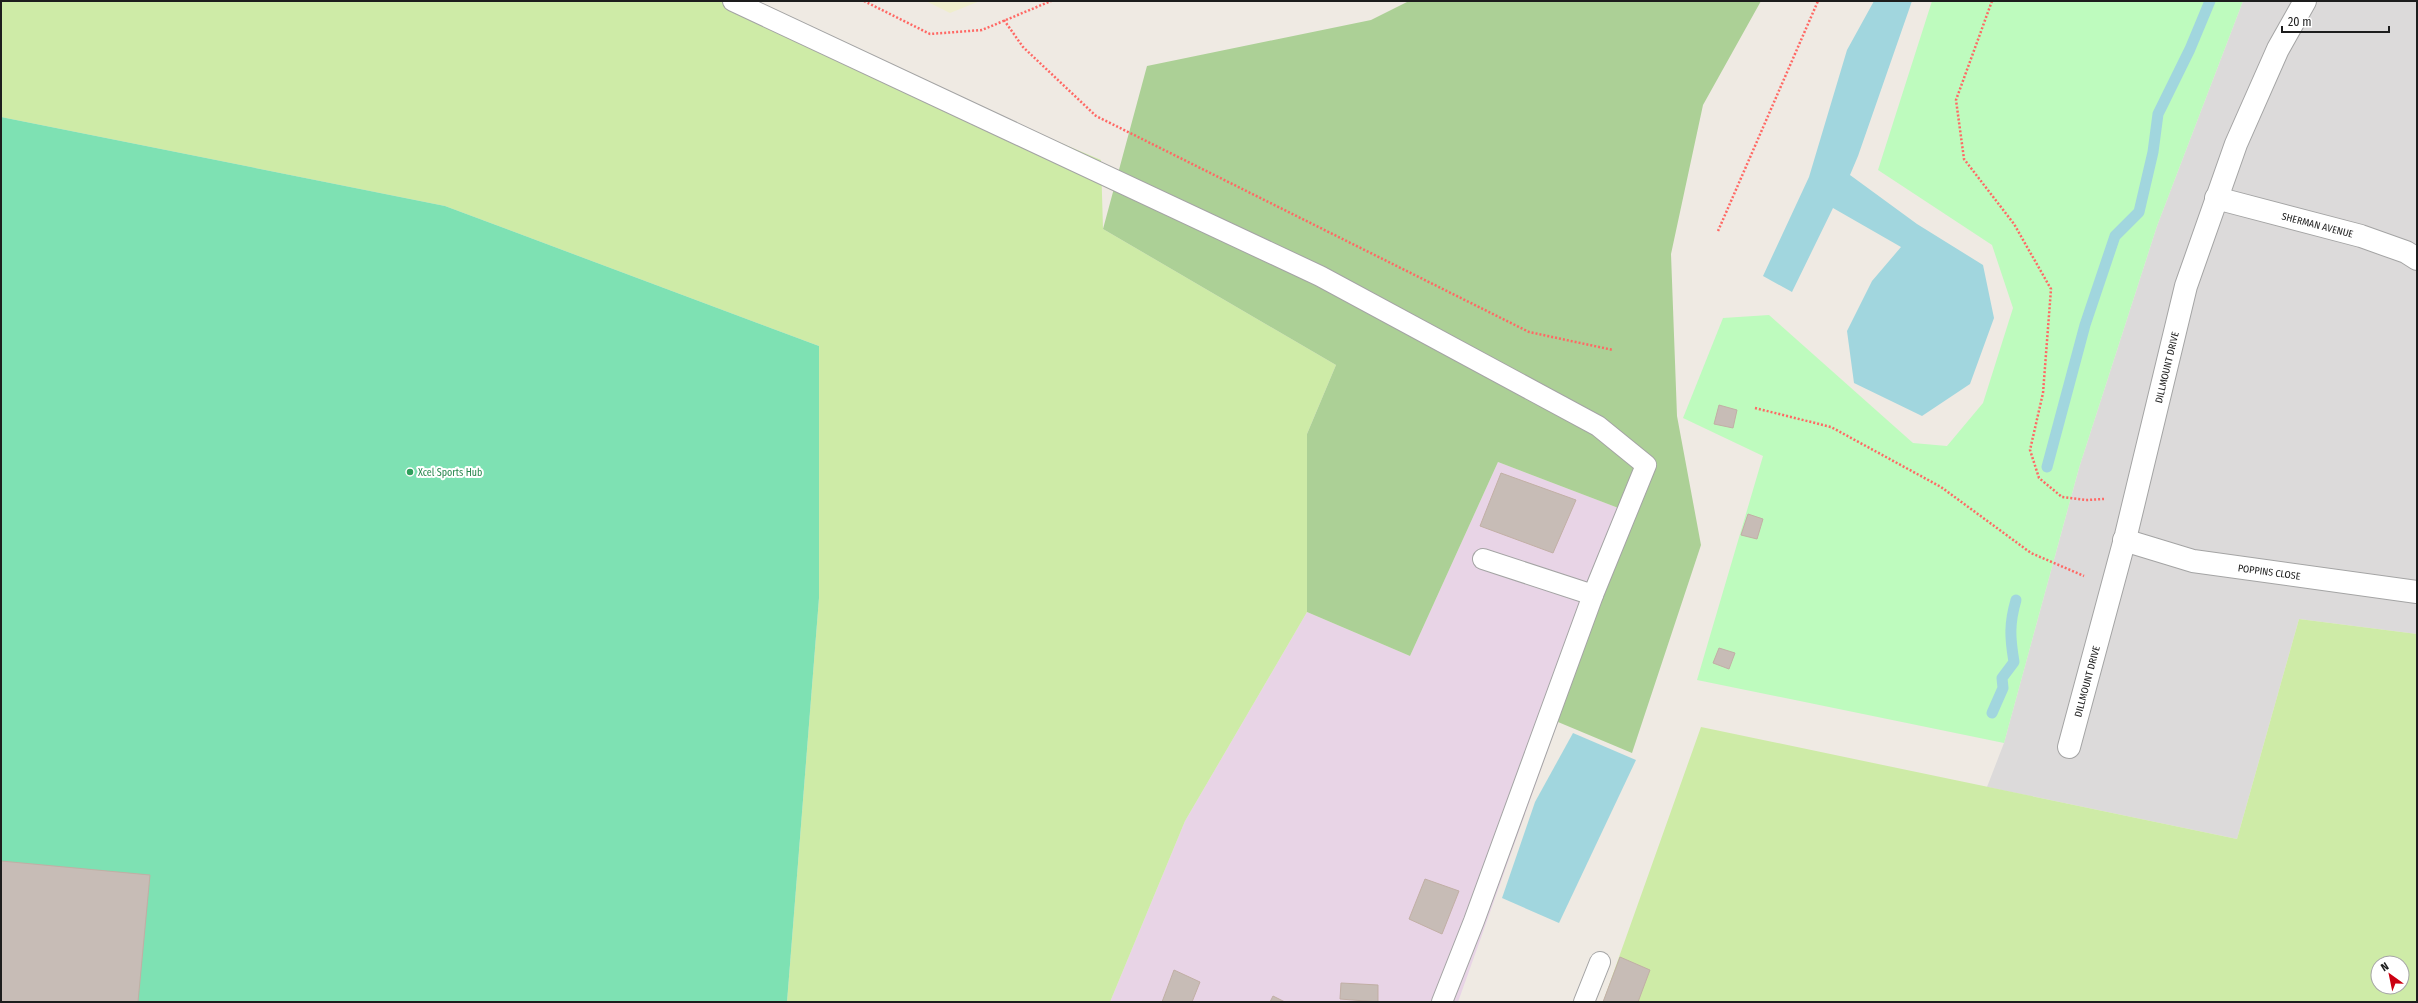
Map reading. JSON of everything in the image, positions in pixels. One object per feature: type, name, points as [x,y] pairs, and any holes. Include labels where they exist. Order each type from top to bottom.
[{"type":"street","name":"DILLMOUNT DRIVE","points":[[2069,747],[2124,540],[2186,286],[2236,144],[2278,49],[2305,1]]},
{"type":"street","name":"SHERMAN AVENUE","points":[[2216,198],[2361,236],[2406,252],[2417,259]]},
{"type":"street","name":"POPPINS CLOSE","points":[[2124,540],[2193,561],[2417,592]]},
{"type":"lane","points":[[733,1],[1320,276],[1598,426],[1646,465],[1592,594],[1474,921],[1442,1002]]},
{"type":"lane","points":[[1483,559],[1592,594]]},
{"type":"lane","points":[[1584,1002],[1600,962]]},
{"type":"path","points":[[864,1],[930,34],[982,30],[1051,1]]},
{"type":"path","points":[[1718,231],[1818,1]]},
{"type":"path","points":[[1992,1],[1956,100],[1964,159],[2014,224],[2051,289],[2043,393],[2030,450],[2038,478],[2062,497],[2086,500],[2135,496]]},
{"type":"path","points":[[1004,20],[1023,47],[1096,116],[1529,332],[1613,350]]},
{"type":"path","points":[[1754,408],[1831,427],[1941,487],[2031,553],[2111,588]]},
{"type":"shaded area","points":[[2243,1],[2417,1],[2417,634],[2299,619],[2237,839],[1987,787],[2004,743],[2079,468],[2157,226]]},
{"type":"shaded area","points":[[1498,462],[1621,509],[1558,722],[1458,1002],[1110,1002],[1185,821],[1307,612],[1410,656]]},
{"type":"green space","points":[[1,1],[726,1],[1101,160],[1103,229],[1336,365],[1307,434],[1307,612],[1185,821],[1110,1002],[787,1002],[819,598],[819,346],[445,206],[1,117]]},
{"type":"green space","points":[[926,1],[980,1],[950,13]]},
{"type":"green space","points":[[1409,1],[1761,1],[1703,105],[1671,254],[1677,416],[1701,545],[1632,753],[1558,722],[1621,509],[1498,462],[1410,656],[1307,612],[1307,434],[1336,365],[1103,229],[1147,66],[1371,20]]},
{"type":"green space","points":[[1932,1],[2243,1],[2157,226],[2079,468],[2004,743],[1697,680],[1763,456],[1683,418],[1723,318],[1769,315],[1913,443],[1947,446],[1983,403],[2013,308],[1992,245],[1878,170]]},
{"type":"green space","name":"Xcel Sports Hub","points":[[1,117],[445,206],[819,346],[819,598],[787,1002],[1,1002]]},
{"type":"green space","points":[[2299,619],[2417,634],[2417,1002],[1603,1002],[1701,727],[2237,839]]},
{"type":"water","points":[[1874,1],[1912,1],[1850,175],[1917,224],[1983,265],[1994,318],[1970,384],[1922,416],[1854,383],[1847,331],[1872,281],[1901,247],[1833,208],[1792,292],[1763,276],[1809,177],[1847,50]]},
{"type":"water","points":[[1573,733],[1636,760],[1559,923],[1502,898],[1535,802]]},
{"type":"building","points":[[1719,405],[1737,410],[1733,428],[1714,424]]},
{"type":"building","points":[[1501,473],[1576,500],[1553,553],[1480,526]]},
{"type":"building","points":[[1748,514],[1763,519],[1757,539],[1741,535]]},
{"type":"building","points":[[1719,648],[1735,653],[1729,669],[1713,663]]},
{"type":"building","points":[[1,861],[150,875],[138,1002],[1,1002]]},
{"type":"building","points":[[1425,879],[1459,891],[1442,934],[1409,919]]},
{"type":"building","points":[[1620,957],[1650,970],[1638,1002],[1603,1002]]},
{"type":"building","points":[[1174,970],[1200,982],[1192,1002],[1162,1002]]},
{"type":"building","points":[[1341,983],[1378,985],[1378,1002],[1340,999]]},
{"type":"building","points":[[1273,996],[1285,1002],[1270,1002]]},
{"type":"waterway","points":[[2047,467],[2085,325],[2115,236],[2139,212],[2153,152],[2158,114],[2190,49],[2210,1]]},
{"type":"waterway","points":[[1992,713],[2003,688],[2002,678],[2014,662],[2011,631],[2012,616],[2016,600]]},
{"type":"place","name":"Xcel Sports Hub","points":[[410,472]]}]
